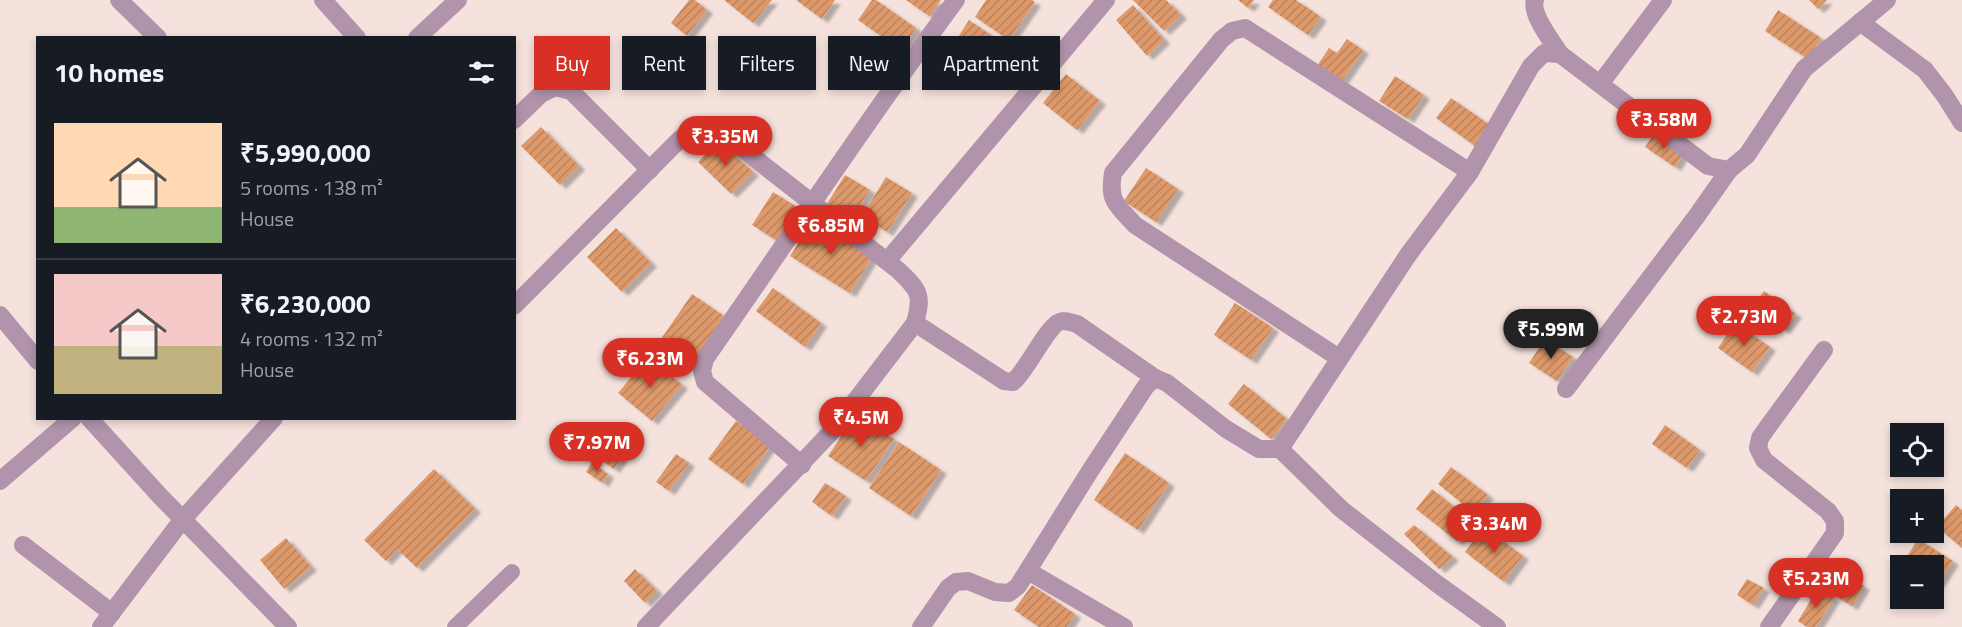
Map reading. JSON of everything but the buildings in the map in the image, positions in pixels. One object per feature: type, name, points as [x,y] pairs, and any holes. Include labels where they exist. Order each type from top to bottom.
[{"type":"street","points":[[119,0],[156,36]]},
{"type":"street","points":[[323,0],[355,36]]},
{"type":"street","points":[[419,36],[458,0]]},
{"type":"street","points":[[802,465],[705,382],[702,371],[705,359],[896,81],[956,0]]},
{"type":"street","points":[[887,261],[1106,0]]},
{"type":"street","points":[[1535,0],[1533,5],[1536,16],[1560,54],[1708,166],[1729,170]]},
{"type":"street","points":[[1600,84],[1663,0]]},
{"type":"street","points":[[1566,389],[1729,170],[1747,155],[1804,69],[1887,0]]},
{"type":"street","points":[[1860,22],[1925,70],[1946,96],[1962,123]]},
{"type":"street","points":[[1340,358],[1135,225],[1114,203],[1110,188],[1113,173],[1221,40],[1232,31],[1245,28],[1470,172]]},
{"type":"street","points":[[1280,448],[1408,255],[1470,172],[1531,66],[1544,53],[1560,54]]},
{"type":"street","points":[[516,118],[541,94],[555,87],[571,91],[650,170]]},
{"type":"street","points":[[516,304],[692,129],[705,126],[721,132],[887,261],[913,284],[920,302],[915,323],[833,430],[646,627]]},
{"type":"street","points":[[1,320],[36,359]]},
{"type":"street","points":[[915,323],[1004,381],[1013,382],[1022,375],[1053,325],[1063,321],[1077,324],[1155,378],[1167,383],[1226,429],[1259,449],[1280,448],[1341,509],[1497,627]]},
{"type":"street","points":[[1769,627],[1835,533],[1835,521],[1828,511],[1764,460],[1758,448],[1760,438],[1824,350]]},
{"type":"street","points":[[921,627],[948,588],[956,582],[968,581],[995,592],[1008,593],[1018,586],[1146,386],[1155,378]]},
{"type":"street","points":[[0,481],[71,420]]},
{"type":"street","points":[[91,420],[288,627]]},
{"type":"street","points":[[23,545],[107,620],[183,519],[272,420]]},
{"type":"street","points":[[1028,571],[1124,627]]},
{"type":"lane","points":[[455,627],[512,572]]}]
